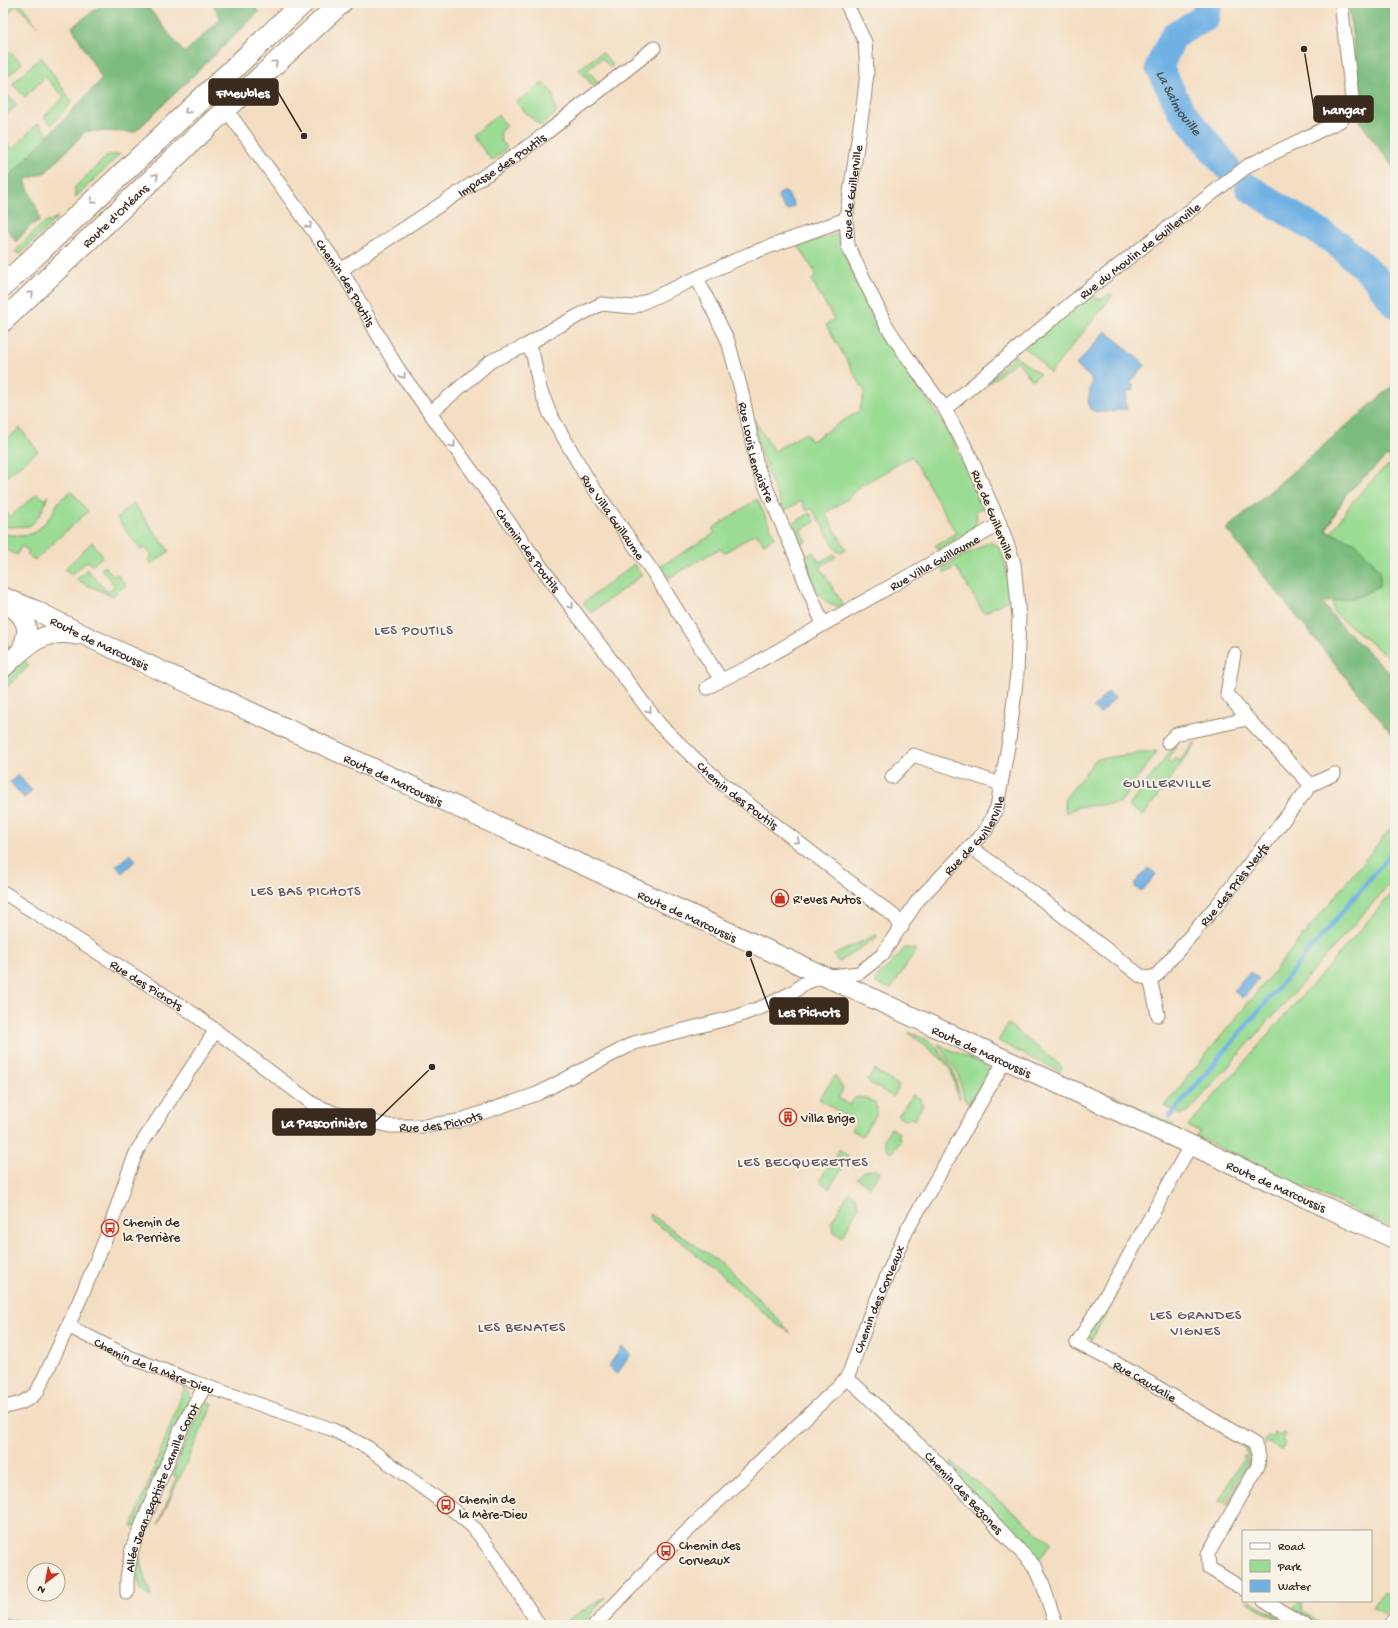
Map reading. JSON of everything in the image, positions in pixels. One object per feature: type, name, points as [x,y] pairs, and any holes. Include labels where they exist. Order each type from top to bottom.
[{"type":"main road","name":"Route d'Orléans","points":[[3,286],[303,3]]},
{"type":"main road","name":"Route d'Orléans","points":[[3,321],[226,109],[341,3]]},
{"type":"main road","name":"Route de Marcoussis","points":[[3,597],[35,610],[88,637],[870,998],[1004,1062],[1395,1239]]},
{"type":"main road","points":[[3,602],[22,614],[26,622],[26,640],[21,651]]},
{"type":"main road","points":[[3,668],[21,651],[42,637],[53,633],[63,632],[88,637]]},
{"type":"street","name":"Rue de Guillerville","points":[[822,977],[859,973],[882,955],[902,927],[918,900],[986,830],[996,807],[1009,741],[1017,673],[1019,617],[1014,562],[1000,524],[968,452],[945,409],[886,325],[848,246],[846,219],[867,72],[865,42],[846,3]]},
{"type":"street","name":"Rue du Moulin de Guillerville","points":[[945,409],[1087,290],[1249,165],[1340,121],[1348,113],[1352,97],[1341,3]]},
{"type":"street","name":"Impasse des Poutils","points":[[340,270],[545,134],[654,48]]},
{"type":"street","name":"Chemin des Poutils","points":[[226,109],[340,270],[357,296],[387,352],[542,568],[660,725],[724,784],[894,916],[902,927]]},
{"type":"street","points":[[430,413],[491,361],[526,345],[601,304],[633,307],[749,254],[846,219]]},
{"type":"street","name":"Rue Louis Lemaistre","points":[[697,278],[728,341],[742,393],[757,466],[796,554],[804,579],[823,624]]},
{"type":"street","name":"Rue Villa Guillaume","points":[[526,345],[533,355],[540,389],[553,420],[590,483],[652,572],[721,680]]},
{"type":"street","name":"Rue Villa Guillaume","points":[[707,688],[747,668],[1000,524]]},
{"type":"street","points":[[1234,654],[1227,694],[1248,719],[1311,785]]},
{"type":"street","points":[[1168,742],[1176,734],[1248,719]]},
{"type":"street","points":[[892,777],[913,755],[1001,784]]},
{"type":"street","name":"Rue des Près Neufs","points":[[1150,978],[1156,975],[1217,905],[1311,785],[1334,774]]},
{"type":"street","points":[[970,847],[1018,881],[1142,977],[1150,978],[1158,1015]]},
{"type":"street","name":"Rue des Pichots","points":[[3,892],[191,1012],[313,1104],[334,1113],[390,1126],[424,1126],[458,1121],[537,1094],[634,1043],[738,1016],[766,1006],[795,991],[803,984],[822,977]]},
{"type":"street","points":[[3,1407],[16,1406],[29,1400],[37,1392],[93,1271],[130,1167],[138,1149],[216,1030]]},
{"type":"street","name":"Chemin des Corveaux","points":[[595,1625],[658,1559],[846,1379],[872,1310],[907,1230],[1004,1062]]},
{"type":"street","name":"Rue Caudalie","points":[[1190,1146],[1121,1270],[1077,1343],[1116,1363],[1255,1444],[1259,1457],[1258,1466],[1208,1554],[1209,1568],[1242,1588]]},
{"type":"street","name":"Chemin de la Mère-Dieu","points":[[68,1326],[129,1357],[205,1386],[331,1429],[367,1448],[453,1510],[473,1527],[495,1556],[539,1625]]},
{"type":"street","name":"Chemin des Bezones","points":[[846,1379],[855,1385],[934,1458],[1036,1568],[1056,1625]]},
{"type":"street","name":"Allée Jean-Baptiste Camille Corot","points":[[127,1593],[127,1578],[132,1549],[182,1427],[205,1386]]},
{"type":"street","points":[[1266,1602],[1306,1625]]},
{"type":"street","points":[[1390,1625],[1395,1618]]},
{"type":"green space","points":[[3,3],[21,3],[37,26],[17,5],[7,15],[3,13]]},
{"type":"green space","points":[[104,3],[145,3],[184,53],[221,19],[212,3],[254,3],[254,6],[259,12],[135,132],[86,131],[46,172],[25,180],[40,220],[30,226],[16,242],[3,223],[3,171],[8,178],[102,79],[72,27]]},
{"type":"green space","points":[[1348,3],[1395,3],[1395,170],[1361,123],[1355,53]]},
{"type":"green space","points":[[10,52],[22,63],[3,81],[3,59]]},
{"type":"green space","points":[[602,52],[613,65],[610,67],[602,58],[587,70],[598,82],[593,86],[579,69]]},
{"type":"green space","points":[[41,57],[72,102],[51,125],[44,117],[64,97],[45,77],[25,97],[12,84]]},
{"type":"green space","points":[[543,83],[553,93],[556,113],[541,126],[516,102]]},
{"type":"green space","points":[[3,94],[7,94],[17,105],[3,118]]},
{"type":"green space","points":[[498,115],[507,126],[501,130],[500,139],[507,148],[492,161],[472,135]]},
{"type":"green space","points":[[38,123],[49,135],[8,178],[3,171],[3,139],[13,149]]},
{"type":"green space","points":[[120,154],[75,198],[75,187],[108,155]]},
{"type":"green space","points":[[58,217],[19,255],[15,251],[41,225]]},
{"type":"green space","points":[[837,234],[841,236],[842,247],[846,259],[863,297],[889,344],[949,433],[985,506],[976,511],[977,520],[973,529],[938,550],[936,545],[956,533],[912,456],[857,488],[848,499],[825,513],[846,549],[841,552],[837,551],[812,508],[807,511],[801,501],[784,511],[765,467],[768,465],[767,463],[764,464],[751,415],[774,451],[806,433],[811,441],[859,411],[865,392],[826,325],[834,319],[812,281],[816,274],[798,245]]},
{"type":"green space","points":[[1108,294],[1113,295],[1050,373],[1037,358],[1024,348],[1092,295],[1096,298],[1103,299]]},
{"type":"green space","points":[[1015,356],[1040,374],[1032,380],[1017,361],[962,404]]},
{"type":"green space","points":[[1395,384],[1395,463],[1387,456],[1347,493],[1326,531],[1356,543],[1380,570],[1380,586],[1358,597],[1322,603],[1341,626],[1395,678],[1395,738],[1226,529]]},
{"type":"green space","points":[[20,428],[38,451],[7,476],[3,471],[3,443]]},
{"type":"green space","points":[[1395,460],[1395,663],[1334,613],[1324,552],[1331,533],[1352,502],[1376,476]]},
{"type":"green space","points":[[71,491],[88,511],[35,560],[27,555],[29,551],[21,546],[17,555],[3,549],[3,534],[24,536],[36,532],[51,516],[59,501]]},
{"type":"green space","points":[[38,493],[45,500],[48,495],[41,512],[30,526],[9,527],[3,525],[3,508],[10,517]]},
{"type":"green space","points":[[757,499],[775,537],[764,544],[756,533],[724,553],[721,549],[715,551],[669,578],[661,566],[715,533],[712,529]]},
{"type":"green space","points":[[133,503],[169,551],[152,564],[148,559],[152,556],[145,547],[141,550],[117,518]]},
{"type":"green space","points":[[810,513],[815,522],[800,530],[806,541],[798,545],[790,525]]},
{"type":"green space","points":[[92,542],[103,556],[92,565],[87,561],[71,575],[65,569]]},
{"type":"green space","points":[[989,542],[998,546],[1001,550],[1007,570],[1011,598],[984,613],[956,567],[945,573],[942,568]]},
{"type":"green space","points":[[813,552],[819,562],[834,554],[836,557],[820,567],[843,605],[835,606],[828,603],[817,590],[804,557]]},
{"type":"green space","points":[[634,564],[642,575],[591,613],[583,603]]},
{"type":"green space","points":[[105,566],[113,576],[117,574],[126,585],[112,596],[76,580],[87,569],[107,592],[115,586],[101,569]]},
{"type":"green space","points":[[3,639],[11,648],[3,656]]},
{"type":"green space","points":[[24,660],[29,666],[3,691],[3,681]]},
{"type":"green space","points":[[1196,743],[1143,816],[1129,806],[1174,746],[1176,746],[1167,761],[1171,764],[1175,758],[1180,761],[1193,744]]},
{"type":"green space","points":[[1157,751],[1120,803],[1077,807],[1066,813],[1064,800],[1096,759]]},
{"type":"green space","points":[[1395,823],[1395,878],[1189,1111],[1181,1115],[1164,1106]]},
{"type":"green space","points":[[1395,890],[1395,1229],[1195,1136],[1200,1132],[1188,1126]]},
{"type":"green space","points":[[876,935],[877,937],[839,962],[833,955]]},
{"type":"green space","points":[[905,948],[916,950],[891,989],[876,983],[876,979]]},
{"type":"green space","points":[[1008,1024],[1060,1065],[1062,1069],[1060,1071],[998,1041]]},
{"type":"green space","points":[[908,1032],[931,1041],[946,1059],[953,1070],[960,1098],[958,1098],[951,1071],[944,1061]]},
{"type":"green space","points":[[938,1044],[985,1065],[989,1069],[989,1072],[968,1104],[965,1101],[957,1071]]},
{"type":"green space","points":[[875,1070],[899,1086],[893,1097],[867,1081]]},
{"type":"green space","points":[[835,1076],[843,1089],[838,1098],[849,1105],[856,1097],[865,1098],[875,1102],[877,1113],[862,1136],[852,1130],[856,1123],[819,1099]]},
{"type":"green space","points":[[913,1095],[920,1099],[923,1105],[914,1120],[911,1118],[905,1120],[898,1116]]},
{"type":"green space","points":[[1109,1095],[1113,1095],[1173,1124],[1171,1128],[1118,1103]]},
{"type":"green space","points":[[891,1128],[899,1133],[899,1138],[901,1140],[892,1153],[887,1150],[884,1138]]},
{"type":"green space","points":[[840,1149],[849,1158],[829,1188],[822,1183],[820,1179]]},
{"type":"green space","points":[[875,1169],[880,1172],[870,1187],[857,1178],[864,1171]]},
{"type":"green space","points":[[849,1192],[856,1197],[859,1205],[843,1237],[834,1232],[831,1222]]},
{"type":"green space","points":[[650,1214],[721,1263],[761,1301],[791,1333],[779,1326],[683,1243],[651,1220],[649,1216]]},
{"type":"green space","points":[[1117,1294],[1091,1340],[1087,1335],[1112,1295]]},
{"type":"green space","points":[[184,1389],[189,1392],[190,1397],[135,1528],[132,1527]]},
{"type":"green space","points":[[207,1401],[213,1404],[158,1525],[177,1477],[173,1475],[190,1432]]},
{"type":"green space","points":[[1274,1432],[1280,1436],[1282,1433],[1285,1434],[1282,1441],[1285,1443],[1281,1450],[1268,1442],[1266,1445],[1263,1443],[1268,1434],[1272,1437]]},
{"type":"green space","points":[[1245,1445],[1250,1450],[1252,1457],[1250,1465],[1243,1483],[1230,1504],[1226,1505],[1248,1465],[1250,1458],[1244,1447]]},
{"type":"green space","points":[[1245,1454],[1247,1459],[1246,1464],[1224,1503],[1219,1501]]},
{"type":"green space","points":[[952,1462],[1051,1543],[1038,1561],[950,1469]]},
{"type":"green space","points":[[140,1558],[151,1597],[142,1590],[138,1581],[137,1559]]},
{"type":"green space","points":[[1384,1592],[1389,1596],[1393,1592],[1395,1593],[1395,1603],[1386,1614],[1372,1606]]},
{"type":"green space","points":[[605,1597],[582,1625],[560,1625]]},
{"type":"green space","points":[[1248,1602],[1253,1602],[1292,1625],[1287,1625]]},
{"type":"green space","points":[[1299,1602],[1302,1602],[1302,1611],[1326,1625],[1319,1625],[1292,1609]]},
{"type":"green space","points":[[3,1617],[36,1625],[3,1625]]},
{"type":"water","points":[[784,192],[787,193],[794,204],[793,207],[788,210],[785,209],[778,198],[779,194]]},
{"type":"water","points":[[1106,331],[1145,365],[1130,383],[1134,386],[1133,391],[1127,391],[1125,406],[1127,407],[1126,410],[1123,409],[1098,412],[1090,409],[1088,403],[1092,379],[1076,365]]},
{"type":"water","points":[[1108,692],[1115,698],[1100,714],[1093,708]]},
{"type":"water","points":[[18,775],[32,791],[24,798],[10,782]]},
{"type":"water","points":[[130,854],[136,860],[122,873],[116,866]]},
{"type":"water","points":[[1148,868],[1156,874],[1143,890],[1140,891],[1134,884]]},
{"type":"water","points":[[1250,972],[1259,979],[1243,998],[1234,991]]},
{"type":"water","points":[[622,1347],[631,1354],[617,1374],[608,1367]]},
{"type":"waterway","name":"La Salmouille","points":[[1208,3],[1205,18],[1174,35],[1159,67],[1180,109],[1226,166]]},
{"type":"waterway","name":"La Salmouille","points":[[1249,188],[1337,243],[1374,276],[1395,304]]},
{"type":"waterway","points":[[1170,1116],[1395,849]]},
{"type":"place","name":"hangar","points":[[1304,49]]},
{"type":"place","name":"FMeubles","points":[[304,136]]},
{"type":"place","name":"R'eves Autos","points":[[780,898]]},
{"type":"place","name":"Les Pichots","points":[[749,954]]},
{"type":"place","name":"La Pascorinière","points":[[432,1067]]},
{"type":"place","name":"Villa Brige","points":[[788,1117]]},
{"type":"place","name":"Chemin de la Perrière","points":[[110,1228]]},
{"type":"place","name":"Chemin de la Mère-Dieu","points":[[446,1505]]},
{"type":"place","name":"Chemin des Corveaux","points":[[666,1551]]},
{"type":"district","name":"LES POUTILS","points":[[414,629]]},
{"type":"district","name":"GUILLERVILLE","points":[[1167,782]]},
{"type":"district","name":"LES BAS PICHOTS","points":[[306,890]]},
{"type":"district","name":"LES BECQUERETTES","points":[[803,1161]]},
{"type":"district","name":"LES GRANDES VIGNES","points":[[1196,1322]]},
{"type":"district","name":"LES BENATES","points":[[522,1326]]}]
